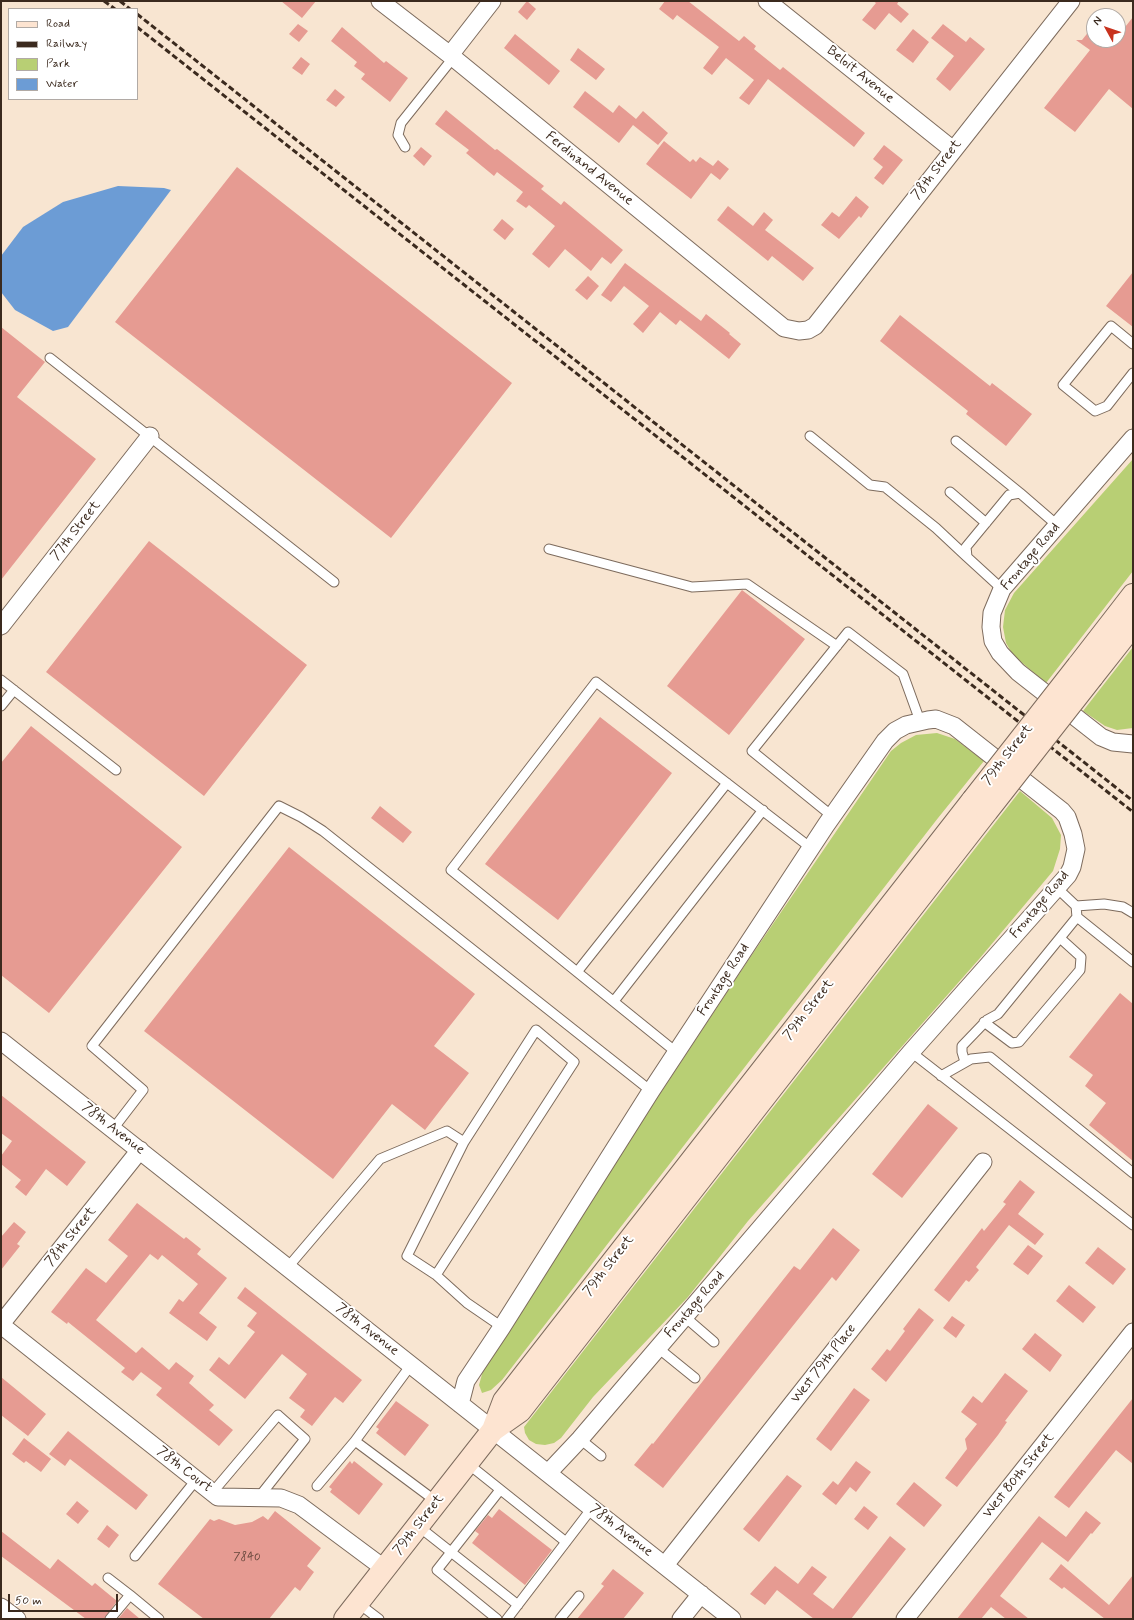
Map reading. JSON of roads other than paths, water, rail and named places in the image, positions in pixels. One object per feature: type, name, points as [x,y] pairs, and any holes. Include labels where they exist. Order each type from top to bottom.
[{"type":"main road","name":"79th Street","points":[[352,1611],[493,1430],[504,1401],[980,806],[1085,671],[1133,595]]},
{"type":"main road","name":"79th Street","points":[[1085,671],[1133,625]]},
{"type":"street","name":"Ferdinand Avenue","points":[[380,1],[451,56],[784,328],[799,331]]},
{"type":"street","points":[[451,56],[492,1]]},
{"type":"street","name":"Beloit Avenue","points":[[767,1],[953,150]]},
{"type":"street","name":"78th Street","points":[[799,331],[808,330],[814,326],[1071,1]]},
{"type":"street","name":"77th Street","points":[[1,626],[150,436]]},
{"type":"street","name":"Frontage Road","points":[[1133,438],[1002,589],[992,613],[991,627],[993,641],[1000,653],[1018,672],[1101,737],[1113,742],[1133,744]]},
{"type":"street","name":"Frontage Road","points":[[460,1404],[466,1381],[502,1327],[651,1091],[832,816],[885,741],[906,725],[920,720],[936,719],[954,726],[1062,811],[1067,817],[1076,849],[1072,867],[1057,888],[911,1052],[580,1439],[548,1473]]},
{"type":"street","name":"78th Avenue","points":[[1,1041],[732,1619]]},
{"type":"street","name":"78th Street","points":[[1,1325],[140,1150]]},
{"type":"street","name":"West 79th Place","points":[[665,1565],[983,1162]]},
{"type":"street","name":"78th Court","points":[[1,1325],[218,1497],[281,1498],[299,1505],[384,1569]]},
{"type":"street","name":"West 80th Street","points":[[905,1619],[1133,1332]]},
{"type":"street","points":[[681,1619],[701,1594]]},
{"type":"street","points":[[1,1607],[16,1619]]},
{"type":"lane","points":[[404,147],[398,135],[401,123],[451,56]]},
{"type":"lane","points":[[1133,344],[1111,326],[1063,385],[1095,411],[1107,406],[1133,373]]},
{"type":"lane","points":[[50,358],[334,582]]},
{"type":"lane","points":[[810,436],[870,485],[885,487],[936,528],[1002,589]]},
{"type":"lane","points":[[956,440],[1057,525]]},
{"type":"lane","points":[[950,492],[986,523]]},
{"type":"lane","points":[[967,557],[966,547],[1010,495],[1020,493]]},
{"type":"lane","points":[[549,549],[692,587],[747,584],[837,646]]},
{"type":"lane","points":[[832,816],[752,751],[848,632],[903,674],[920,720]]},
{"type":"lane","points":[[1,680],[116,770]]},
{"type":"lane","points":[[676,1052],[451,870],[596,682],[811,848]]},
{"type":"lane","points":[[1,706],[14,690]]},
{"type":"lane","points":[[577,972],[727,783]]},
{"type":"lane","points":[[113,1129],[144,1090],[92,1046],[279,806],[301,817],[323,831],[651,1091]]},
{"type":"lane","points":[[614,1001],[763,810]]},
{"type":"lane","points":[[965,1062],[962,1046],[984,1022],[998,1014],[1077,917],[1076,906],[1057,888]]},
{"type":"lane","points":[[1076,906],[1104,904],[1123,906],[1133,913]]},
{"type":"lane","points":[[1077,917],[1133,962]]},
{"type":"lane","points":[[984,1022],[1012,1043],[1019,1042],[1080,970],[1081,957],[1060,938]]},
{"type":"lane","points":[[436,1275],[574,1062],[536,1030],[464,1142],[407,1256],[436,1275],[467,1303],[502,1327]]},
{"type":"lane","points":[[911,1052],[1133,1225]]},
{"type":"lane","points":[[941,1076],[971,1059],[990,1057],[1133,1173]]},
{"type":"lane","points":[[288,1267],[380,1159],[447,1131],[464,1142]]},
{"type":"lane","points":[[685,1317],[714,1342]]},
{"type":"lane","points":[[658,1348],[695,1378]]},
{"type":"lane","points":[[317,1486],[355,1441],[411,1365]]},
{"type":"lane","points":[[212,1493],[278,1415],[305,1439],[259,1497]]},
{"type":"lane","points":[[580,1439],[601,1456]]},
{"type":"lane","points":[[355,1441],[437,1502]]},
{"type":"lane","points":[[467,1463],[566,1542]]},
{"type":"lane","points":[[135,1556],[196,1480]]},
{"type":"lane","points":[[497,1619],[437,1570],[500,1490]]},
{"type":"lane","points":[[507,1619],[592,1508]]},
{"type":"lane","points":[[418,1526],[518,1605]]},
{"type":"lane","points":[[108,1578],[159,1619]]},
{"type":"lane","points":[[110,1619],[130,1595]]},
{"type":"lane","points":[[560,1619],[579,1596]]},
{"type":"lane","points":[[352,1611],[379,1619]]},
{"type":"water","points":[[118,186],[164,188],[171,190],[68,327],[53,331],[15,310],[1,292],[1,256],[23,227],[63,202]]},
{"type":"railway","points":[[104,1],[114,8]]},
{"type":"railway","points":[[120,1],[129,8]]},
{"type":"railway","points":[[138,15],[1133,801]]},
{"type":"railway","points":[[138,28],[1133,812]]}]
